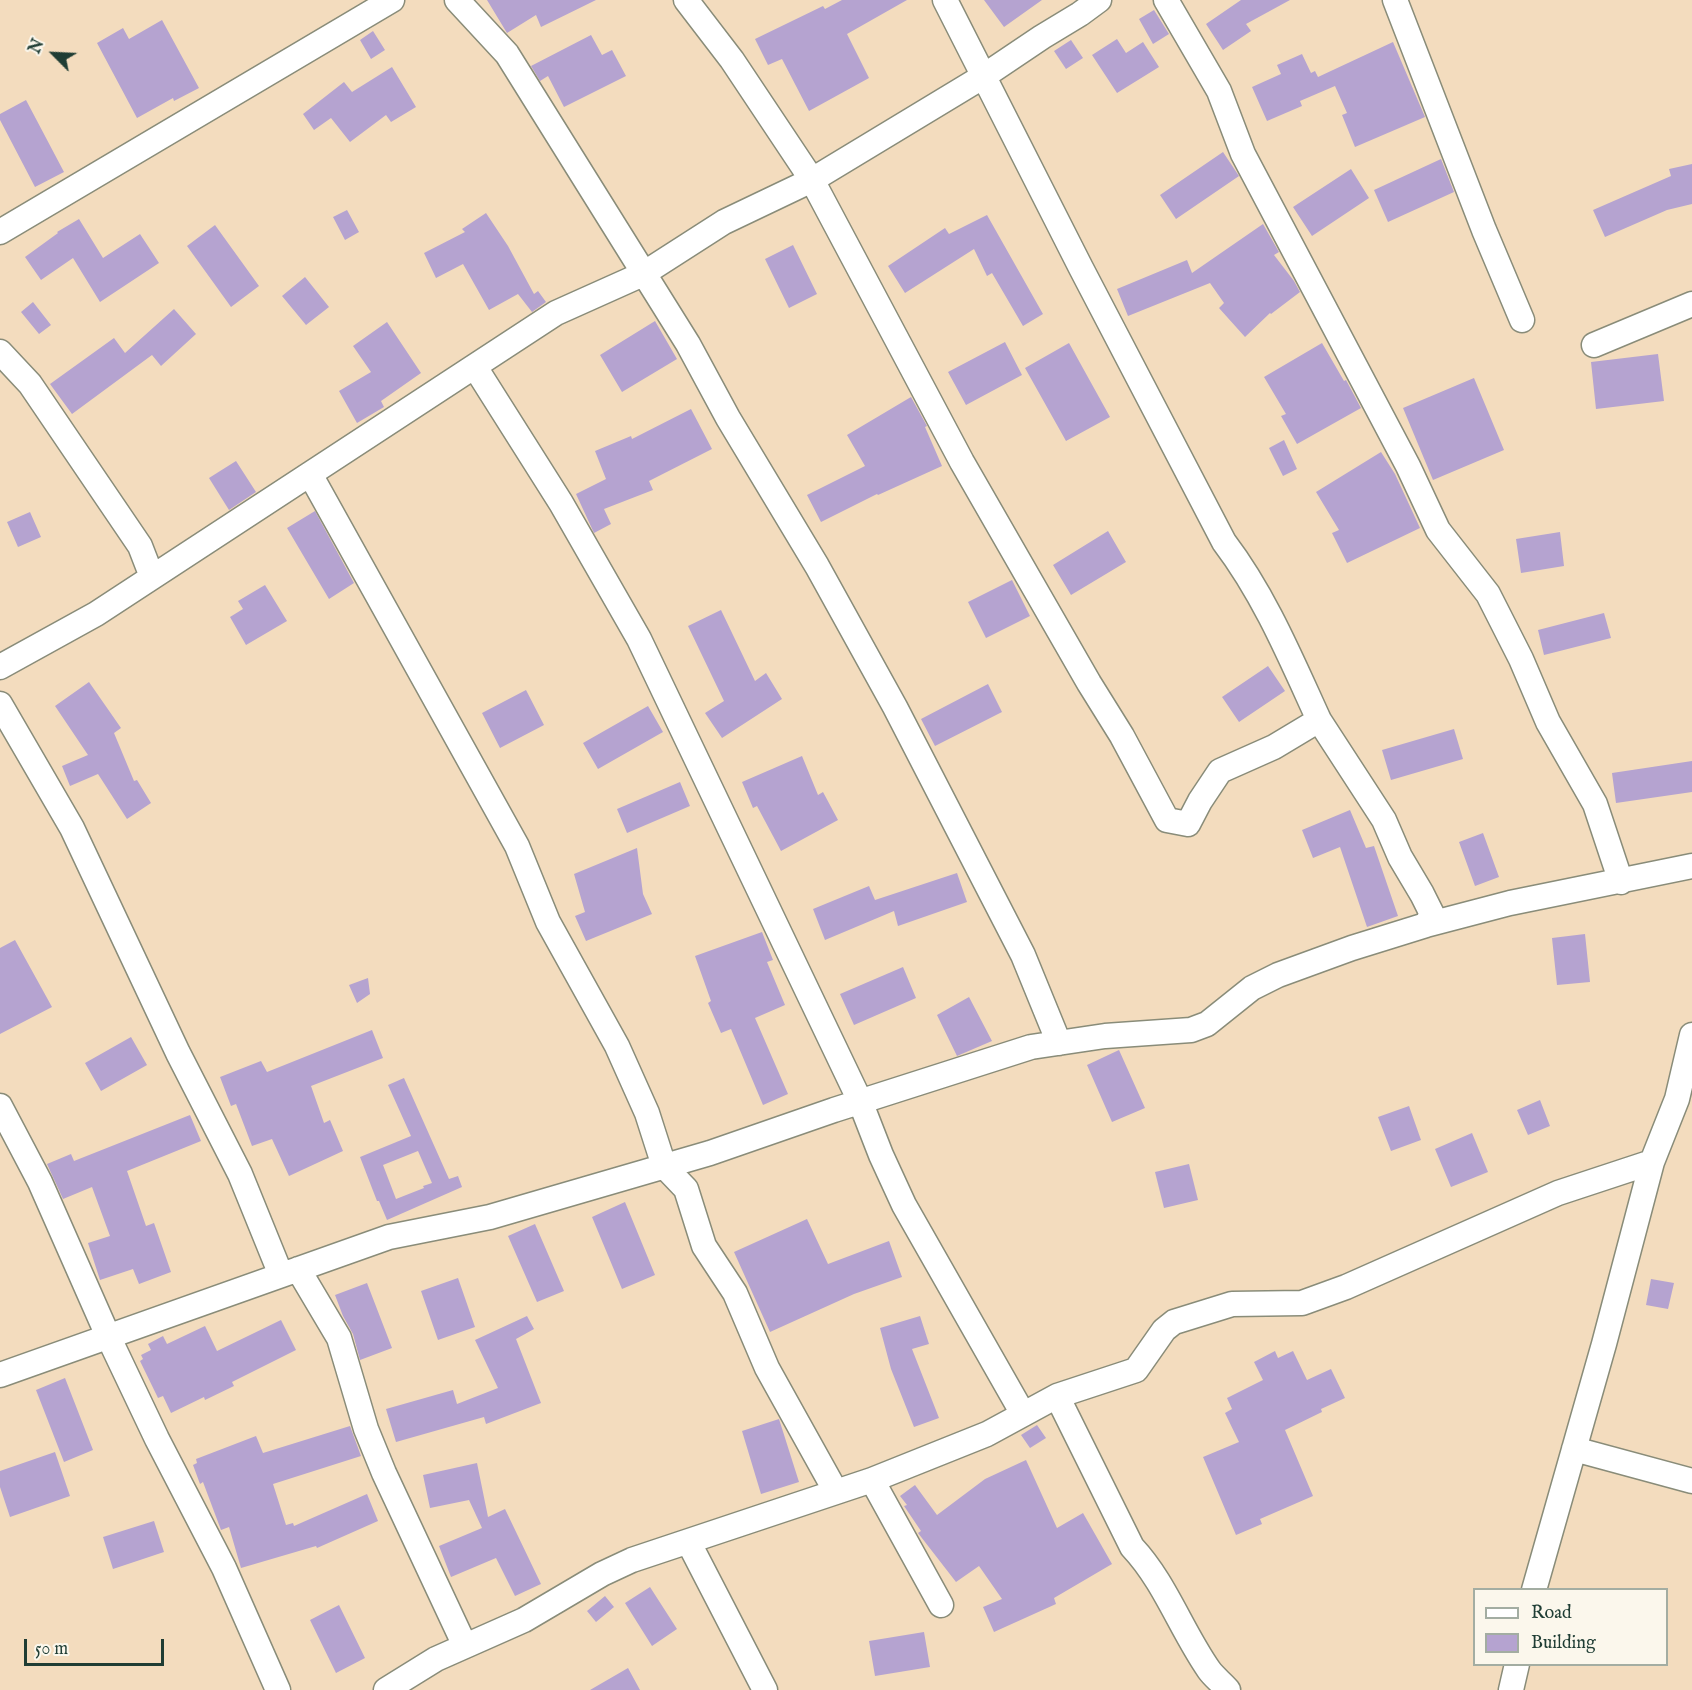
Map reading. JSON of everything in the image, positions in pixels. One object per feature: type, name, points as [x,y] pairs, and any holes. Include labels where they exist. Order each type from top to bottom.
[{"type":"street","points":[[457,0],[507,54],[688,344],[728,418],[817,566],[895,707],[1023,954],[1059,1043]]},
{"type":"street","points":[[686,0],[732,60],[812,180],[962,462],[1122,736],[1167,820],[1188,824],[1220,771],[1274,747],[1319,720]]},
{"type":"street","points":[[945,0],[1224,542],[1243,568],[1283,641],[1319,720],[1384,820],[1400,857],[1432,914],[1426,925]]},
{"type":"street","points":[[0,667],[96,614],[556,313],[643,274],[724,222],[812,180],[984,76],[1042,37],[1080,15],[1099,0]]},
{"type":"street","points":[[1166,0],[1185,36],[1220,91],[1243,154],[1408,465],[1438,530],[1488,594],[1521,659],[1548,722],[1595,804],[1622,882]]},
{"type":"street","points":[[1395,0],[1484,231],[1522,320]]},
{"type":"street","points":[[0,232],[383,3]]},
{"type":"street","points":[[1594,345],[1692,304]]},
{"type":"street","points":[[0,352],[30,384],[127,526],[140,546],[152,577]]},
{"type":"street","points":[[475,367],[561,503],[639,639],[860,1101],[904,1205],[1023,1414]]},
{"type":"street","points":[[310,474],[517,846],[548,922],[617,1046],[646,1113],[664,1166],[686,1189],[704,1246],[735,1293],[767,1368],[836,1492]]},
{"type":"street","points":[[0,704],[72,828],[178,1053],[289,1272],[339,1338],[366,1429],[384,1473],[465,1646]]},
{"type":"street","points":[[0,1375],[389,1237],[490,1216],[710,1153],[860,1101],[1031,1047],[1105,1036],[1191,1030],[1207,1024],[1252,988],[1278,975],[1352,948],[1426,925],[1510,903],[1692,866]]},
{"type":"street","points":[[1535,1588],[1604,1344],[1652,1161],[1685,1100],[1692,1035]]},
{"type":"street","points":[[0,1106],[40,1182],[108,1336],[157,1439],[224,1568],[278,1690]]},
{"type":"street","points":[[386,1690],[436,1659],[524,1620],[602,1574],[632,1560],[689,1543],[872,1480],[987,1434],[1057,1396],[1136,1370],[1164,1330],[1174,1322],[1233,1304],[1302,1303],[1346,1287],[1558,1193],[1652,1161]]},
{"type":"street","points":[[1057,1396],[1132,1547],[1143,1559],[1164,1592],[1209,1670],[1228,1690]]},
{"type":"street","points":[[1574,1449],[1692,1481]]},
{"type":"street","points":[[872,1480],[941,1605]]},
{"type":"street","points":[[689,1543],[765,1690]]},
{"type":"street","points":[[1511,1690],[1517,1666]]},
{"type":"building","points":[[487,0],[596,0],[541,27],[536,15],[507,33]]},
{"type":"building","points":[[842,0],[907,0],[847,34],[869,78],[809,111],[782,59],[768,65],[755,39],[823,6],[825,9]]},
{"type":"building","points":[[984,0],[1042,0],[1004,27]]},
{"type":"building","points":[[1241,0],[1290,0],[1246,24],[1251,31],[1223,50],[1206,24]]},
{"type":"building","points":[[1154,10],[1169,34],[1153,44],[1139,19]]},
{"type":"building","points":[[162,20],[199,88],[174,101],[173,98],[137,118],[97,43],[123,28],[129,39]]},
{"type":"building","points":[[373,31],[385,50],[371,59],[360,40]]},
{"type":"building","points":[[591,35],[602,55],[612,50],[626,76],[564,107],[548,76],[540,81],[531,66]]},
{"type":"building","points":[[1117,39],[1126,53],[1143,42],[1159,67],[1117,93],[1092,55]]},
{"type":"building","points":[[1071,40],[1083,58],[1066,69],[1054,51]]},
{"type":"building","points":[[1393,42],[1425,117],[1355,147],[1342,115],[1347,113],[1335,86],[1300,101],[1302,106],[1267,121],[1252,87],[1281,74],[1277,65],[1302,54],[1311,73],[1315,71],[1318,77]]},
{"type":"building","points":[[392,67],[416,107],[391,122],[386,115],[350,142],[331,118],[314,130],[303,114],[344,82],[352,92]]},
{"type":"building","points":[[26,100],[64,172],[35,187],[0,120],[0,114]]},
{"type":"building","points":[[1223,152],[1239,176],[1176,219],[1160,195]]},
{"type":"building","points":[[1441,159],[1454,192],[1388,222],[1374,190]]},
{"type":"building","points":[[1692,164],[1692,204],[1667,210],[1605,237],[1593,210],[1671,176],[1669,169]]},
{"type":"building","points":[[1351,169],[1369,198],[1312,236],[1293,207]]},
{"type":"building","points":[[347,210],[359,232],[345,240],[333,217]]},
{"type":"building","points":[[486,213],[508,246],[534,294],[538,291],[546,302],[532,312],[518,294],[489,310],[463,264],[436,278],[424,253],[465,232],[462,229]]},
{"type":"building","points":[[987,215],[1043,314],[1023,326],[992,273],[987,276],[974,249],[905,293],[888,266],[945,228],[949,234]]},
{"type":"building","points":[[79,219],[103,258],[140,234],[159,263],[100,302],[73,258],[41,280],[25,257],[57,232]]},
{"type":"building","points":[[1263,224],[1279,252],[1274,255],[1300,292],[1270,313],[1245,337],[1219,308],[1224,303],[1210,283],[1128,316],[1117,289],[1187,260],[1192,273]]},
{"type":"building","points":[[215,225],[259,286],[231,307],[187,246]]},
{"type":"building","points":[[793,245],[817,294],[789,308],[765,259]]},
{"type":"building","points":[[305,277],[329,307],[306,325],[282,296]]},
{"type":"building","points":[[33,302],[51,325],[39,334],[21,312]]},
{"type":"building","points":[[174,309],[196,334],[161,366],[152,355],[72,414],[50,384],[114,338],[125,353]]},
{"type":"building","points":[[655,321],[677,359],[622,392],[600,355]]},
{"type":"building","points":[[387,322],[421,373],[381,401],[384,407],[357,423],[339,391],[371,372],[353,346]]},
{"type":"building","points":[[1005,342],[1022,375],[966,405],[948,372]]},
{"type":"building","points":[[1069,343],[1110,417],[1066,441],[1025,368]]},
{"type":"building","points":[[1322,343],[1361,408],[1297,444],[1281,416],[1286,414],[1264,377]]},
{"type":"building","points":[[1658,354],[1664,401],[1596,409],[1591,362]]},
{"type":"building","points":[[1474,378],[1504,450],[1433,480],[1403,408]]},
{"type":"building","points":[[911,397],[927,426],[925,427],[942,466],[877,494],[821,522],[807,495],[865,466],[847,435]]},
{"type":"building","points":[[691,409],[712,449],[649,481],[653,490],[604,509],[611,524],[594,533],[576,494],[606,479],[595,451],[631,436],[632,439]]},
{"type":"building","points":[[1284,440],[1297,469],[1283,476],[1269,448]]},
{"type":"building","points":[[1381,452],[1395,474],[1420,528],[1347,563],[1332,533],[1339,530],[1316,492]]},
{"type":"building","points":[[236,461],[256,492],[229,510],[209,478]]},
{"type":"building","points":[[315,511],[354,583],[329,599],[287,528]]},
{"type":"building","points":[[30,512],[41,537],[18,547],[7,522]]},
{"type":"building","points":[[1108,531],[1126,562],[1071,595],[1053,565]]},
{"type":"building","points":[[1560,532],[1564,566],[1521,573],[1516,539]]},
{"type":"building","points":[[1012,580],[1030,616],[986,638],[968,602]]},
{"type":"building","points":[[265,585],[287,621],[246,645],[230,617],[243,609],[238,601]]},
{"type":"building","points":[[721,610],[755,681],[766,673],[782,699],[722,738],[705,713],[724,701],[688,626]]},
{"type":"building","points":[[1604,613],[1611,638],[1544,655],[1538,630]]},
{"type":"building","points":[[1268,666],[1285,691],[1239,722],[1222,697]]},
{"type":"building","points":[[89,682],[121,728],[114,733],[134,781],[137,780],[151,803],[127,819],[98,774],[70,786],[62,766],[88,755],[55,706]]},
{"type":"building","points":[[988,684],[1002,712],[935,746],[921,719]]},
{"type":"building","points":[[526,690],[544,725],[500,748],[482,713]]},
{"type":"building","points":[[648,706],[663,732],[598,769],[583,743]]},
{"type":"building","points":[[1454,729],[1463,759],[1391,780],[1382,750]]},
{"type":"building","points":[[802,756],[818,795],[823,792],[838,820],[781,851],[757,806],[753,808],[742,782]]},
{"type":"building","points":[[1692,761],[1692,792],[1616,803],[1612,773]]},
{"type":"building","points":[[680,782],[690,806],[627,833],[617,809]]},
{"type":"building","points":[[1350,810],[1366,848],[1374,846],[1398,916],[1367,927],[1340,847],[1313,858],[1302,830]]},
{"type":"building","points":[[1483,833],[1499,877],[1475,886],[1459,842]]},
{"type":"building","points":[[637,848],[643,894],[652,914],[586,941],[575,916],[585,912],[574,874]]},
{"type":"building","points":[[957,873],[967,902],[898,926],[894,911],[825,940],[813,909],[869,886],[875,900]]},
{"type":"building","points":[[762,932],[773,960],[767,962],[785,1005],[755,1018],[788,1094],[763,1105],[731,1029],[721,1033],[708,1003],[711,1001],[695,956]]},
{"type":"building","points":[[1585,934],[1590,982],[1557,985],[1552,938]]},
{"type":"building","points":[[15,940],[52,1007],[0,1034],[0,948]]},
{"type":"building","points":[[903,967],[916,998],[854,1025],[840,994]]},
{"type":"building","points":[[368,978],[370,994],[357,1003],[349,985]]},
{"type":"building","points":[[969,997],[992,1041],[957,1056],[937,1015]]},
{"type":"building","points":[[372,1030],[383,1058],[311,1086],[324,1123],[330,1120],[343,1151],[289,1176],[272,1139],[252,1146],[236,1104],[231,1106],[220,1077],[261,1061],[267,1072]]},
{"type":"building","points":[[131,1037],[147,1065],[101,1091],[85,1063]]},
{"type":"building","points":[[1119,1050],[1145,1108],[1112,1122],[1087,1065]]},
{"type":"building","points":[[404,1078],[449,1179],[458,1176],[462,1187],[387,1220],[360,1157],[411,1136],[388,1085]],"holes":[[[418,1151],[432,1183],[396,1199],[383,1165]]]},
{"type":"building","points":[[1540,1100],[1550,1126],[1528,1135],[1517,1110]]},
{"type":"building","points":[[1409,1106],[1421,1140],[1391,1151],[1378,1117]]},
{"type":"building","points":[[190,1115],[201,1141],[127,1171],[146,1226],[154,1223],[171,1272],[139,1284],[133,1269],[100,1280],[88,1243],[110,1236],[92,1187],[63,1199],[47,1164],[71,1154],[74,1161]]},
{"type":"building","points":[[1472,1133],[1488,1172],[1451,1187],[1435,1149]]},
{"type":"building","points":[[1189,1164],[1198,1200],[1164,1208],[1155,1172]]},
{"type":"building","points":[[625,1202],[655,1275],[622,1289],[592,1217]]},
{"type":"building","points":[[807,1219],[828,1264],[889,1241],[902,1277],[854,1294],[770,1332],[734,1252]]},
{"type":"building","points":[[535,1224],[564,1291],[537,1302],[508,1236]]},
{"type":"building","points":[[458,1278],[475,1327],[438,1340],[421,1291]]},
{"type":"building","points":[[1651,1279],[1674,1283],[1668,1309],[1646,1305]]},
{"type":"building","points":[[367,1283],[392,1348],[360,1360],[353,1334],[335,1295]]},
{"type":"building","points":[[527,1316],[534,1329],[516,1339],[541,1403],[486,1424],[484,1417],[396,1442],[386,1409],[453,1390],[457,1404],[498,1388],[475,1340]]},
{"type":"building","points":[[920,1316],[929,1344],[912,1349],[939,1418],[914,1427],[891,1369],[880,1328]]},
{"type":"building","points":[[281,1320],[296,1350],[232,1382],[234,1386],[171,1413],[163,1396],[158,1398],[140,1361],[143,1359],[141,1355],[151,1350],[148,1344],[163,1336],[167,1344],[205,1326],[217,1351]]},
{"type":"building","points":[[1275,1351],[1278,1358],[1293,1351],[1307,1380],[1331,1369],[1345,1398],[1285,1430],[1313,1496],[1260,1519],[1262,1524],[1236,1535],[1203,1457],[1239,1442],[1225,1413],[1232,1409],[1227,1398],[1263,1380],[1254,1362]]},
{"type":"building","points":[[65,1378],[93,1450],[64,1462],[36,1390]]},
{"type":"building","points":[[779,1419],[799,1482],[761,1494],[742,1431]]},
{"type":"building","points":[[1037,1425],[1046,1438],[1030,1448],[1021,1435]]},
{"type":"building","points":[[350,1426],[361,1456],[273,1484],[286,1525],[293,1523],[294,1526],[367,1494],[378,1521],[317,1548],[316,1546],[241,1568],[229,1527],[221,1530],[203,1482],[200,1484],[193,1465],[197,1463],[196,1459],[256,1436],[263,1453]]},
{"type":"building","points":[[55,1452],[70,1496],[10,1517],[0,1487],[0,1471]]},
{"type":"building","points":[[1026,1460],[1057,1528],[1083,1513],[1112,1564],[1054,1598],[1056,1604],[994,1632],[983,1607],[1002,1599],[979,1566],[956,1582],[918,1533],[921,1531],[900,1496],[915,1485],[937,1515],[985,1479]]},
{"type":"building","points":[[477,1463],[488,1517],[505,1509],[541,1584],[515,1596],[496,1558],[451,1577],[439,1546],[482,1528],[469,1500],[430,1508],[423,1475]]},
{"type":"building","points":[[154,1521],[164,1552],[113,1569],[103,1537]]},
{"type":"building","points":[[650,1587],[677,1629],[652,1646],[625,1603]]},
{"type":"building","points":[[605,1596],[614,1607],[596,1622],[587,1611]]},
{"type":"building","points":[[339,1605],[365,1658],[336,1673],[310,1620]]},
{"type":"building","points":[[924,1632],[930,1667],[875,1676],[869,1641]]},
{"type":"building","points":[[628,1668],[640,1690],[590,1690]]}]
